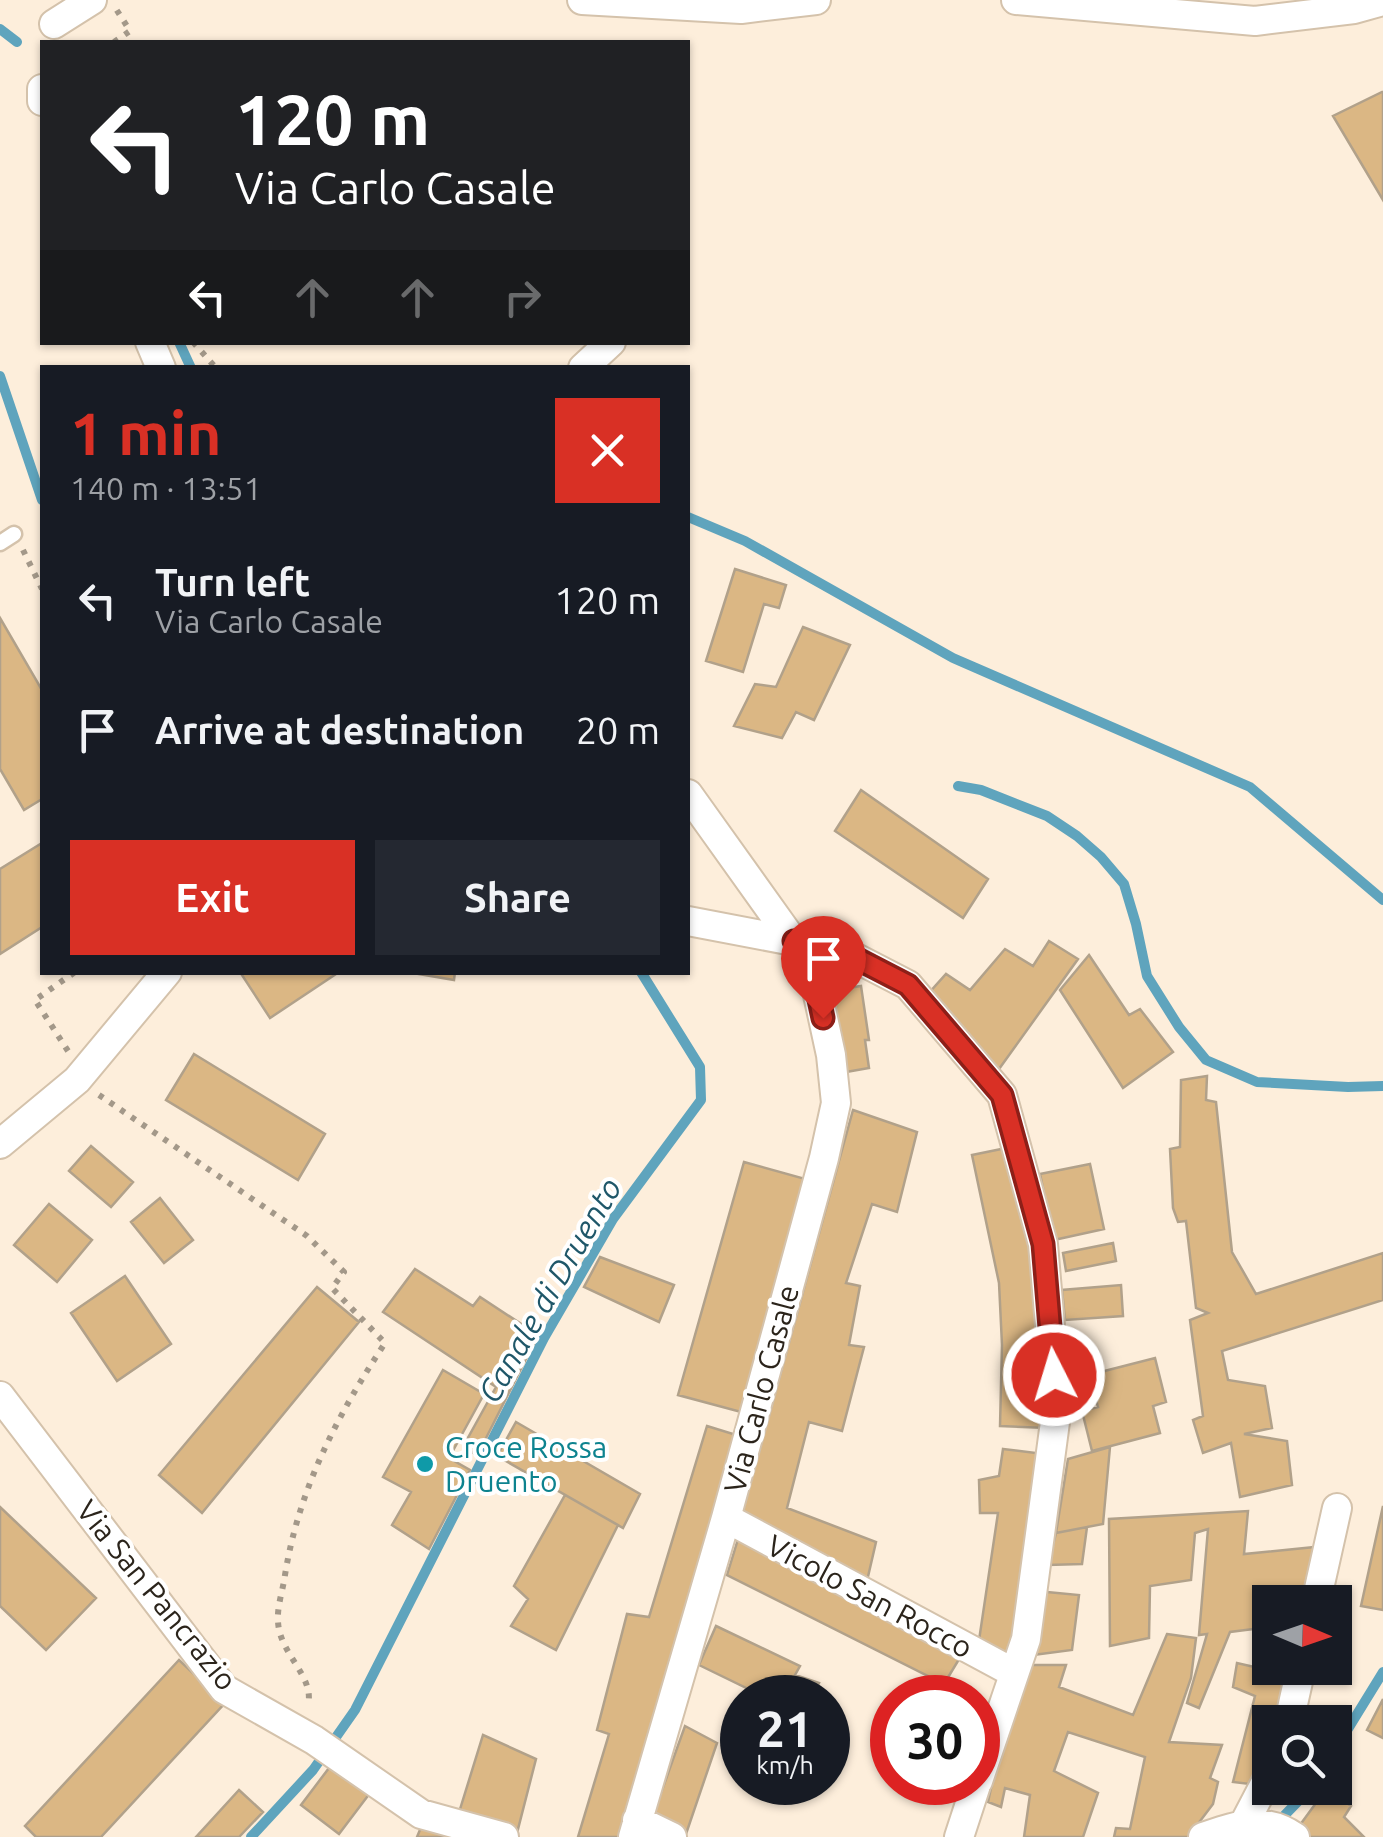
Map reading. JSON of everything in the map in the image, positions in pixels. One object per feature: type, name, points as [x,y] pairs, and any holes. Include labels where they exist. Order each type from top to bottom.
[{"type":"street","points":[[51,22],[92,0]]},
{"type":"street","points":[[582,0],[741,9],[816,0]]},
{"type":"street","points":[[1016,0],[1255,22],[1354,9],[1383,1]]},
{"type":"street","points":[[586,365],[609,345]]},
{"type":"street","name":"Via Carlo Casale","points":[[635,1829],[726,1518],[836,1104],[831,1054],[815,981],[794,941],[690,797]]},
{"type":"street","points":[[690,921],[848,954],[908,985],[1002,1095],[1043,1244],[1057,1408],[1026,1639],[1000,1714]]},
{"type":"street","points":[[0,1144],[77,1080],[164,975]]},
{"type":"street","name":"Via San Pancrazio","points":[[0,1396],[224,1689],[305,1736],[420,1814],[504,1837]]},
{"type":"street","points":[[1320,1585],[1337,1508]]},
{"type":"street","name":"Vicolo San Rocco","points":[[726,1518],[1014,1673]]},
{"type":"street","points":[[958,1837],[969,1805]]},
{"type":"street","points":[[635,1829],[672,1837]]},
{"type":"street","points":[[1203,1837],[1272,1829]]},
{"type":"lane","points":[[0,543],[14,534]]},
{"type":"path","points":[[110,0],[130,31],[117,40]]},
{"type":"path","points":[[196,345],[213,365]]},
{"type":"path","points":[[70,975],[35,1000],[68,1050],[77,1080],[307,1236],[344,1272],[332,1288],[385,1343],[326,1442],[297,1518],[278,1620],[281,1638],[310,1694],[305,1736]]},
{"type":"building","points":[[1383,93],[1383,200],[1333,116]]},
{"type":"building","points":[[735,569],[786,585],[779,608],[764,604],[743,672],[706,661]]},
{"type":"building","points":[[0,618],[40,687],[40,800],[24,810],[0,769]]},
{"type":"building","points":[[803,627],[850,645],[814,720],[796,712],[782,738],[734,726],[755,684],[776,687]]},
{"type":"building","points":[[861,790],[988,879],[963,918],[835,831]]},
{"type":"building","points":[[40,844],[40,928],[0,954],[0,869]]},
{"type":"building","points":[[1049,941],[1078,959],[999,1069],[928,994],[946,974],[970,990],[1005,949],[1033,966]]},
{"type":"building","points":[[1089,955],[1129,1015],[1140,1009],[1173,1052],[1123,1088],[1060,990]]},
{"type":"building","points":[[242,975],[334,975],[270,1018]]},
{"type":"building","points":[[425,975],[455,975],[454,980]]},
{"type":"building","points":[[861,986],[869,1068],[846,1072],[828,991]]},
{"type":"building","points":[[194,1054],[325,1134],[298,1180],[166,1100]]},
{"type":"building","points":[[1207,1076],[1206,1100],[1216,1102],[1232,1252],[1256,1294],[1383,1253],[1383,1300],[1222,1351],[1228,1380],[1265,1386],[1272,1428],[1244,1434],[1287,1441],[1292,1485],[1240,1497],[1231,1443],[1203,1453],[1193,1420],[1203,1416],[1190,1320],[1208,1313],[1196,1308],[1186,1221],[1178,1222],[1173,1208],[1170,1149],[1180,1147],[1181,1080]]},
{"type":"building","points":[[853,1110],[917,1132],[897,1212],[872,1204],[846,1283],[860,1286],[849,1345],[864,1347],[842,1431],[809,1422],[787,1508],[876,1542],[867,1581],[741,1517]]},
{"type":"building","points":[[91,1146],[133,1182],[111,1207],[69,1171]]},
{"type":"building","points":[[1011,1147],[1043,1291],[1046,1428],[1000,1426],[999,1283],[972,1155]]},
{"type":"building","points":[[744,1162],[809,1180],[741,1412],[678,1395]]},
{"type":"building","points":[[1090,1164],[1104,1229],[1054,1240],[1040,1174]]},
{"type":"building","points":[[160,1198],[193,1240],[164,1263],[131,1222]]},
{"type":"building","points":[[49,1204],[92,1240],[57,1282],[14,1245]]},
{"type":"building","points":[[1113,1243],[1116,1261],[1066,1271],[1063,1253]]},
{"type":"building","points":[[600,1257],[674,1285],[659,1322],[584,1287]]},
{"type":"building","points":[[415,1269],[473,1306],[480,1297],[538,1335],[477,1456],[464,1445],[496,1387],[383,1312]]},
{"type":"building","points":[[125,1276],[171,1344],[117,1381],[71,1313]]},
{"type":"building","points":[[1121,1285],[1123,1316],[1065,1320],[1062,1290]]},
{"type":"building","points":[[317,1287],[359,1322],[202,1513],[159,1475]]},
{"type":"building","points":[[1155,1358],[1166,1402],[1153,1406],[1160,1433],[1092,1451],[1082,1411],[1098,1407],[1089,1375]]},
{"type":"building","name":"Croce Rossa Druento","points":[[443,1370],[484,1394],[449,1458],[470,1470],[429,1549],[392,1525],[411,1492],[383,1477]]},
{"type":"building","points":[[516,1422],[640,1494],[623,1528],[497,1456]]},
{"type":"building","points":[[707,1426],[743,1437],[625,1837],[578,1837],[609,1734],[597,1730],[627,1614],[649,1617]]},
{"type":"building","points":[[1110,1447],[1103,1524],[1056,1533],[1068,1459]]},
{"type":"building","points":[[1003,1449],[1044,1454],[1014,1666],[978,1647],[998,1513],[980,1513],[979,1480],[999,1476]]},
{"type":"building","points":[[565,1495],[618,1525],[556,1650],[511,1626],[528,1599],[514,1586]]},
{"type":"building","points":[[1383,1506],[1383,1610],[1361,1606]]},
{"type":"building","points":[[0,1507],[96,1598],[46,1650],[0,1606]]},
{"type":"building","points":[[1248,1511],[1244,1554],[1325,1546],[1317,1585],[1252,1585],[1252,1629],[1230,1632],[1199,1708],[1187,1703],[1207,1634],[1199,1635],[1208,1529],[1195,1533],[1191,1580],[1150,1586],[1149,1638],[1110,1646],[1109,1519]]},
{"type":"building","points":[[1087,1527],[1082,1564],[1048,1565],[1056,1533]]},
{"type":"building","points":[[739,1536],[964,1651],[949,1675],[926,1675],[727,1575]]},
{"type":"building","points":[[1047,1592],[1079,1595],[1072,1650],[1033,1655]]},
{"type":"building","points":[[716,1626],[800,1666],[795,1675],[720,1675],[699,1665]]},
{"type":"building","points":[[1167,1634],[1196,1638],[1191,1678],[1169,1742],[1222,1745],[1210,1778],[1218,1782],[1213,1804],[1188,1837],[1114,1837],[1116,1828],[1130,1829],[1145,1757],[1068,1732],[1054,1771],[1098,1793],[1083,1837],[1024,1837],[1030,1795],[1005,1788],[1001,1807],[996,1805],[1000,1805],[1000,1752],[1026,1665],[1066,1665],[1059,1687],[1133,1715]]},
{"type":"building","points":[[179,1660],[225,1703],[101,1837],[36,1837],[25,1826]]},
{"type":"building","points":[[1237,1663],[1252,1666],[1252,1685],[1293,1685],[1289,1705],[1253,1705],[1255,1696],[1233,1687]]},
{"type":"building","points":[[1383,1699],[1383,1738],[1367,1730]]},
{"type":"building","points":[[1252,1708],[1252,1784],[1233,1782]]},
{"type":"building","points":[[685,1726],[717,1743],[686,1834],[652,1818]]},
{"type":"building","points":[[483,1735],[536,1759],[517,1833],[457,1819]]},
{"type":"building","points":[[332,1764],[370,1793],[339,1834],[301,1805]]},
{"type":"building","points":[[239,1790],[263,1812],[239,1837],[196,1837]]},
{"type":"building","points":[[1315,1805],[1350,1805],[1344,1817],[1364,1837],[1308,1837],[1297,1829]]},
{"type":"building","points":[[422,1825],[463,1837],[417,1837]]},
{"type":"waterway","name":"Canale di Druento","points":[[0,29],[17,42]]},
{"type":"waterway","name":"Canale di Druento","points":[[180,345],[190,365]]},
{"type":"waterway","name":"Canale di Druento","points":[[0,376],[40,494]]},
{"type":"waterway","name":"Canale di Druento","points":[[690,518],[745,541],[953,658],[1250,787],[1383,900]]},
{"type":"waterway","points":[[958,786],[981,790],[1047,816],[1101,857],[1124,884],[1147,976],[1179,1027],[1206,1060],[1257,1082],[1383,1086]]},
{"type":"waterway","name":"Canale di Druento","points":[[251,1837],[313,1770],[355,1710],[544,1338],[613,1219],[701,1100],[700,1067],[643,975]]},
{"type":"waterway","points":[[1352,1722],[1383,1672]]},
{"type":"waterway","points":[[1277,1823],[1294,1805]]},
{"type":"place","name":"Croce Rossa Druento","points":[[425,1464]]},
{"type":"route","points":[[823,1018],[815,981],[794,941],[848,954],[908,985],[1002,1095],[1043,1244],[1054,1375]]}]
